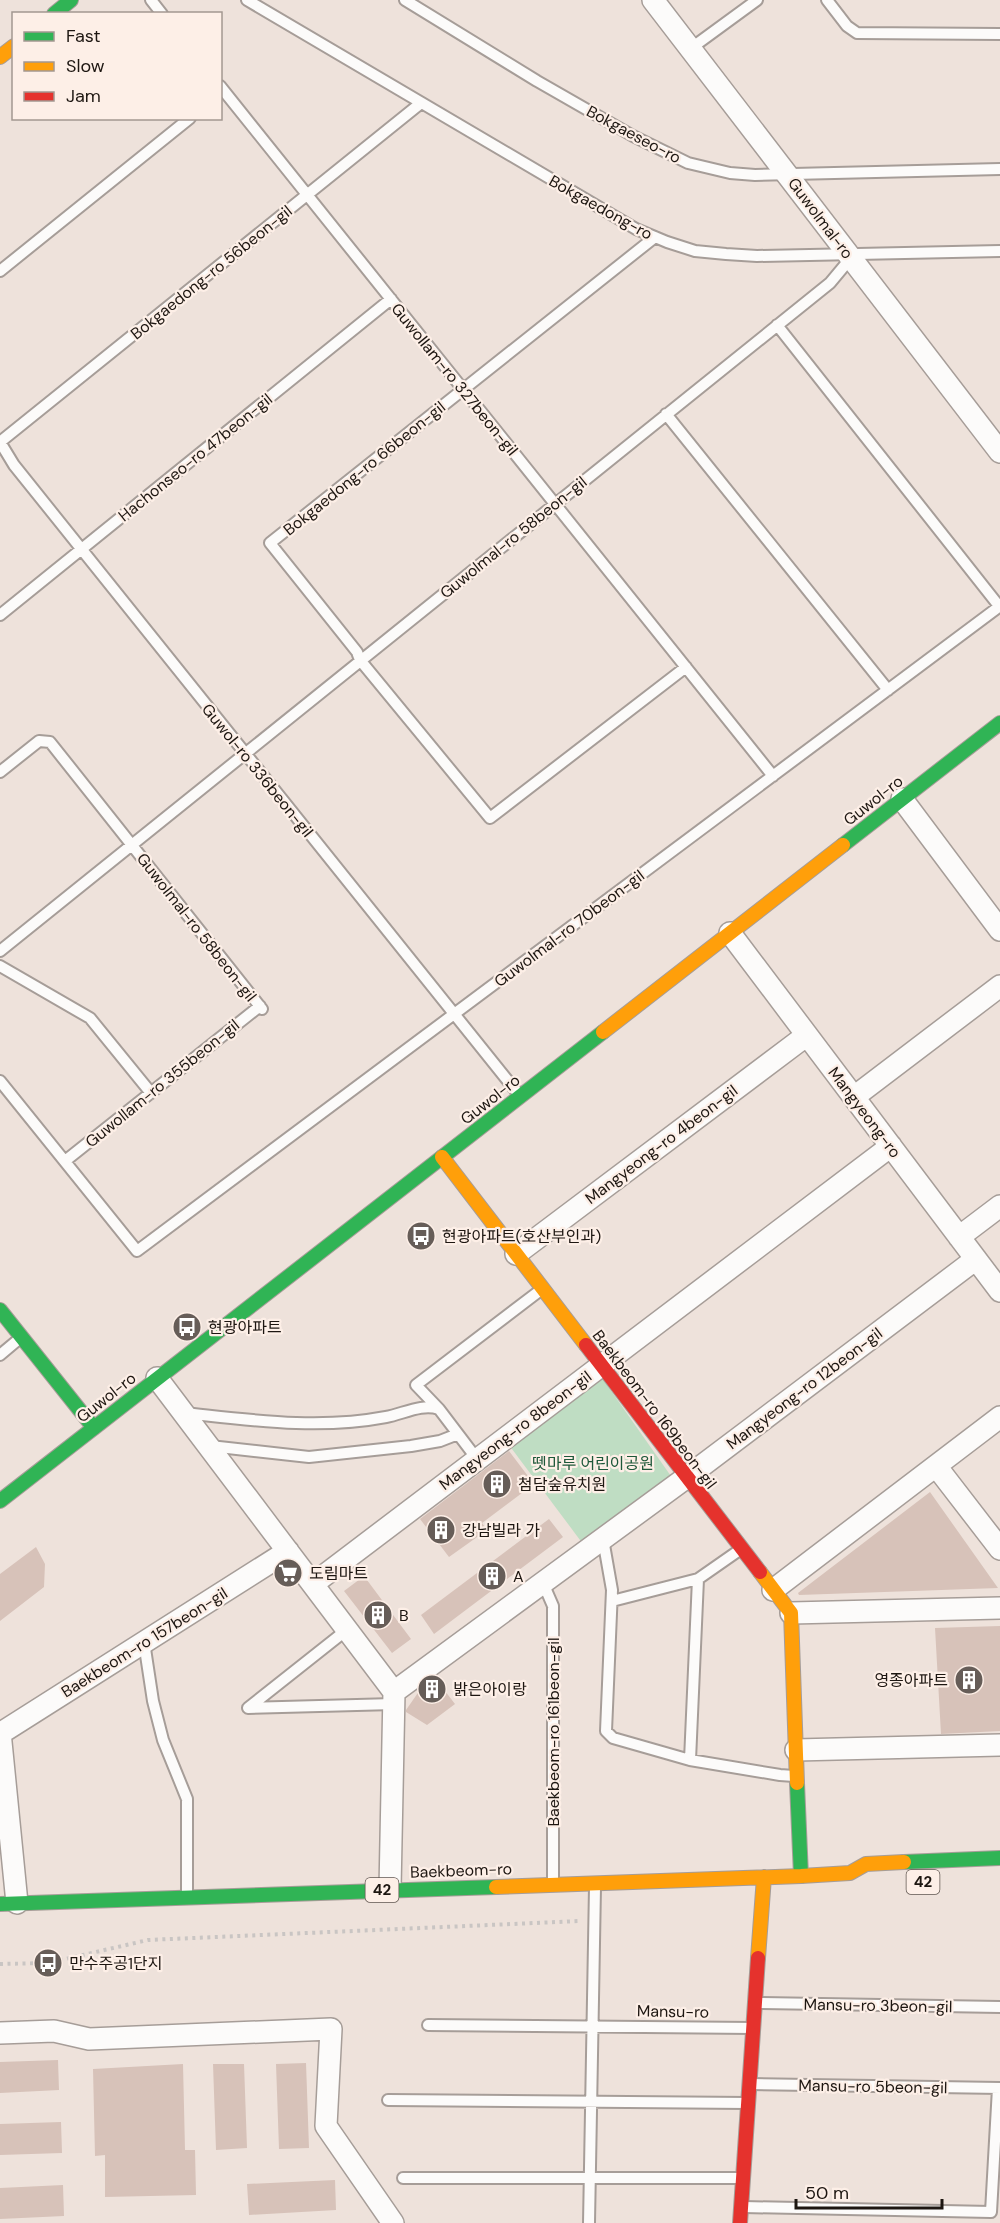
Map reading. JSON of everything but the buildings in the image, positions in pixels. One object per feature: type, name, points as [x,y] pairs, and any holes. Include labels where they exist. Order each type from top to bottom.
[{"type":"main road","points":[[56,12],[71,0]]},
{"type":"main road","points":[[0,57],[12,48]]},
{"type":"main road","name":"Guwol-ro","points":[[0,1501],[1000,723]]},
{"type":"main road","name":"Baekbeom-ro 169beon-gil","points":[[442,1157],[791,1613]]},
{"type":"main road","points":[[0,1310],[94,1428]]},
{"type":"main road","points":[[791,1613],[801,1876]]},
{"type":"main road","name":"Baekbeom-ro","points":[[8,1904],[801,1876],[850,1873],[866,1864],[1000,1858]]},
{"type":"main road","points":[[850,1873],[865,1884]]},
{"type":"main road","points":[[740,2223],[764,1877]]},
{"type":"street","name":"Guwolmal-ro","points":[[653,0],[849,255],[996,439]]},
{"type":"street","points":[[902,799],[1000,930]]},
{"type":"street","name":"Mangyeong-ro","points":[[730,933],[1000,1291]]},
{"type":"street","points":[[854,1097],[1000,986]]},
{"type":"street","name":"Mangyeong-ro 4beon-gil","points":[[516,1254],[807,1035]]},
{"type":"street","name":"Mangyeong-ro 8beon-gil","points":[[313,1584],[891,1146]]},
{"type":"street","points":[[959,1237],[1000,1206]]},
{"type":"street","name":"Mangyeong-ro 12beon-gil","points":[[394,1698],[543,1582],[687,1477],[976,1259]]},
{"type":"street","points":[[157,1378],[313,1584],[394,1698],[390,1889]]},
{"type":"street","points":[[773,1590],[1000,1417]]},
{"type":"street","points":[[936,1466],[1000,1549]]},
{"type":"street","name":"Baekbeom-ro 157beon-gil","points":[[0,1732],[288,1551]]},
{"type":"street","points":[[791,1613],[1000,1608]]},
{"type":"street","points":[[0,1732],[8,1904]]},
{"type":"street","points":[[796,1750],[1000,1745]]},
{"type":"street","points":[[0,2033],[54,2031],[89,2039],[331,2029],[326,2126],[393,2223]]},
{"type":"lane","points":[[151,0],[160,12]]},
{"type":"lane","name":"Bokgaedong-ro","points":[[247,0],[636,229],[695,251],[757,256],[1000,251]]},
{"type":"lane","name":"Bokgaeseo-ro","points":[[405,0],[537,81],[633,136],[688,163],[730,173],[787,174],[1000,169]]},
{"type":"lane","points":[[690,49],[758,0]]},
{"type":"lane","points":[[827,0],[847,26],[857,33],[1000,34]]},
{"type":"lane","name":"Guwollam-ro 327beon-gil","points":[[222,90],[773,776]]},
{"type":"lane","name":"Bokgaedong-ro 56beon-gil","points":[[0,442],[421,103]]},
{"type":"lane","points":[[0,271],[188,120]]},
{"type":"lane","name":"Bokgaedong-ro 66beon-gil","points":[[360,660],[357,652],[270,543],[655,237]]},
{"type":"lane","name":"Guwolmal-ro 58beon-gil","points":[[0,951],[830,283],[845,265],[849,255]]},
{"type":"lane","name":"Hachonseo-ro 47beon-gil","points":[[0,615],[391,299]]},
{"type":"lane","points":[[777,325],[1000,606]]},
{"type":"lane","points":[[666,414],[888,690]]},
{"type":"lane","name":"Guwol-ro 336beon-gil","points":[[0,442],[14,465],[520,1096]]},
{"type":"lane","name":"Guwolmal-ro 70beon-gil","points":[[65,1161],[137,1251],[1000,606]]},
{"type":"lane","points":[[360,660],[490,818],[686,667]]},
{"type":"lane","name":"Guwolmal-ro 58beon-gil","points":[[0,772],[39,741],[50,742],[261,1007]]},
{"type":"lane","points":[[0,966],[90,1018],[151,1093]]},
{"type":"lane","name":"Guwollam-ro 355beon-gil","points":[[65,1161],[261,1007]]},
{"type":"lane","points":[[0,1081],[65,1161]]},
{"type":"lane","points":[[477,1459],[439,1409],[416,1385],[543,1289]]},
{"type":"lane","points":[[0,1355],[22,1337]]},
{"type":"lane","points":[[183,1413],[285,1424],[385,1417],[431,1406],[439,1409]]},
{"type":"lane","points":[[208,1446],[309,1457],[411,1446],[440,1441],[458,1434]]},
{"type":"lane","points":[[603,1539],[612,1590],[606,1731],[613,1738],[690,1760],[797,1776]]},
{"type":"lane","points":[[612,1601],[698,1579],[741,1549]]},
{"type":"lane","points":[[690,1760],[698,1579]]},
{"type":"lane","name":"Baekbeom-ro 161beon-gil","points":[[543,1582],[553,1606],[553,1884]]},
{"type":"lane","points":[[344,1626],[344,1632],[248,1708],[394,1698]]},
{"type":"lane","points":[[144,1642],[153,1701],[163,1740],[187,1799],[187,1896]]},
{"type":"lane","points":[[589,2223],[595,1883]]},
{"type":"lane","name":"Mansu-ro 3beon-gil","points":[[755,2003],[1000,2007]]},
{"type":"lane","name":"Mansu-ro","points":[[428,2025],[753,2028]]},
{"type":"lane","name":"Mansu-ro 5beon-gil","points":[[741,2206],[991,2212],[999,2088],[749,2084]]},
{"type":"lane","points":[[388,2100],[748,2103]]},
{"type":"lane","points":[[402,2178],[743,2178]]},
{"type":"path","points":[[0,1964],[48,1963],[148,1940],[580,1921]]},
{"type":"green space","name":"뗏마루 어린이공원","points":[[602,1378],[673,1479],[583,1544],[509,1445]]},
{"type":"traffic: fast","points":[[56,12],[71,0]]},
{"type":"traffic: fast","points":[[843,845],[1000,723]]},
{"type":"traffic: fast","points":[[0,1501],[603,1032]]},
{"type":"traffic: fast","points":[[0,1310],[94,1428]]},
{"type":"traffic: fast","points":[[797,1783],[801,1876]]},
{"type":"traffic: fast","points":[[904,1862],[1000,1858]]},
{"type":"traffic: fast","points":[[0,1904],[496,1887]]},
{"type":"traffic: slow","points":[[0,57],[12,48]]},
{"type":"traffic: slow","points":[[603,1032],[843,845]]},
{"type":"traffic: slow","points":[[442,1157],[586,1345]]},
{"type":"traffic: slow","points":[[760,1572],[791,1613],[797,1783]]},
{"type":"traffic: slow","points":[[496,1887],[850,1873],[866,1864],[904,1862]]},
{"type":"traffic: slow","points":[[758,1958],[764,1877]]},
{"type":"traffic: jam","points":[[586,1345],[760,1572]]},
{"type":"traffic: jam","points":[[740,2223],[758,1958]]},
{"type":"place","name":"현광아파트(호산부인과)","points":[[421,1236]]},
{"type":"place","name":"현광아파트","points":[[187,1327]]},
{"type":"place","name":"첨담숲유치원","points":[[497,1484]]},
{"type":"place","name":"강남빌라 가","points":[[441,1530]]},
{"type":"place","name":"도림마트","points":[[288,1573]]},
{"type":"place","name":"A","points":[[492,1576]]},
{"type":"place","name":"B","points":[[378,1615]]},
{"type":"place","name":"영종아파트","points":[[969,1680]]},
{"type":"place","name":"밝은아이랑","points":[[432,1689]]},
{"type":"place","name":"만수주공1단지","points":[[48,1963]]}]
